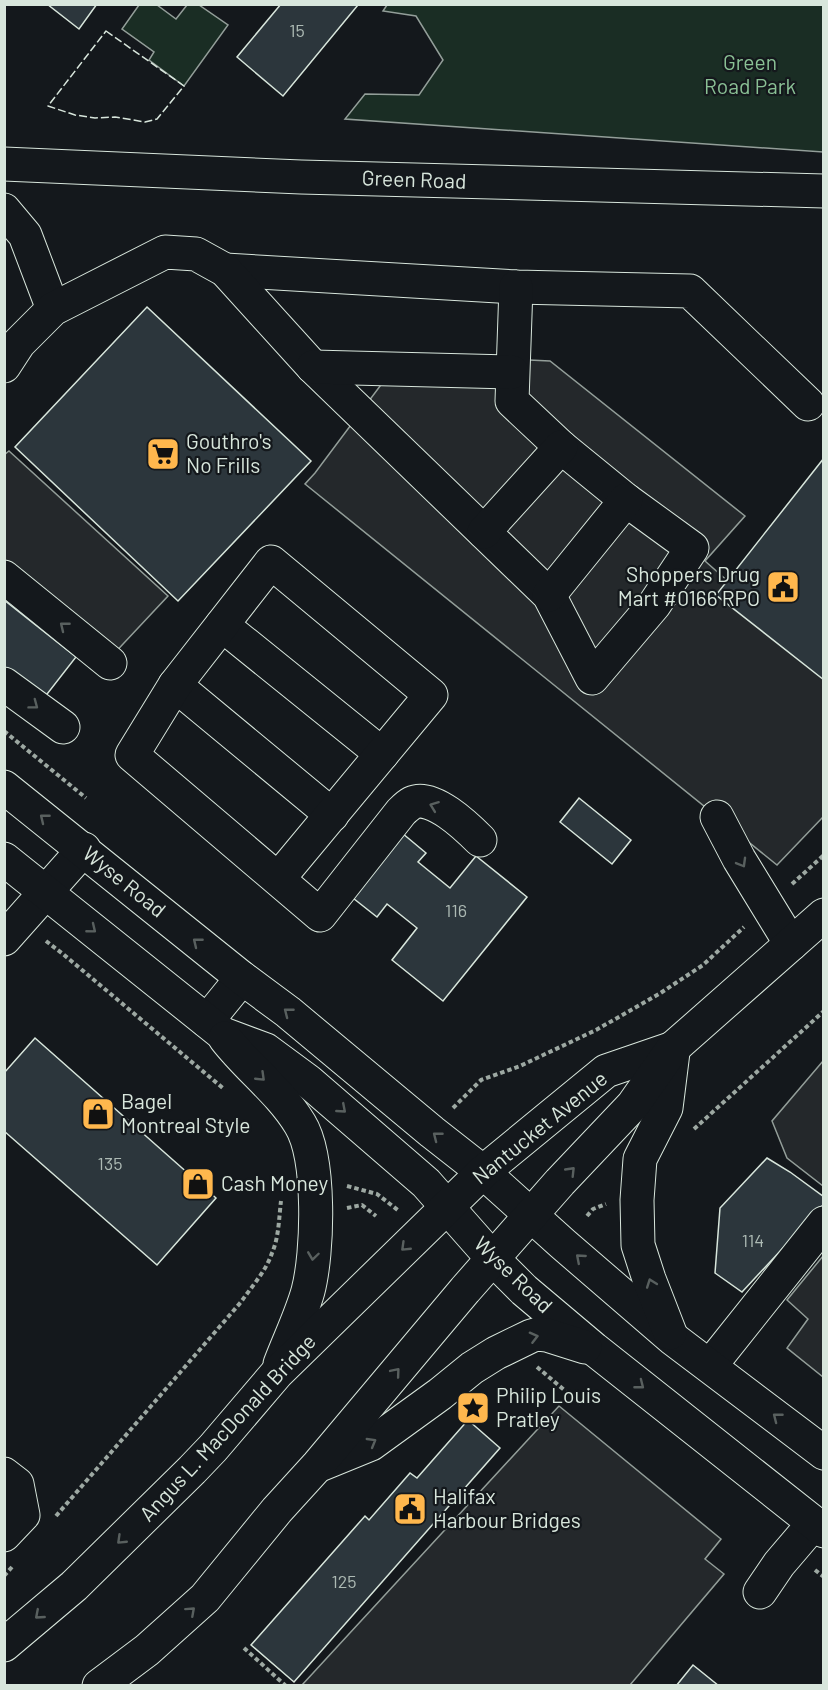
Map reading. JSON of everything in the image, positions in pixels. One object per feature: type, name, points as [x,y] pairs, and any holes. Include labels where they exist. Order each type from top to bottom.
[{"type":"main road","name":"Green Road","points":[[4,164],[301,177],[824,191]]},
{"type":"main road","points":[[4,210],[26,235],[53,309]]},
{"type":"main road","points":[[4,366],[19,343],[53,309],[165,252],[196,254],[225,270],[313,367],[549,595],[592,678],[654,605],[692,548],[626,500],[561,447],[512,401],[516,287]]},
{"type":"main road","points":[[225,270],[516,287],[690,291],[808,404]]},
{"type":"main road","points":[[313,367],[512,372]]},
{"type":"main road","points":[[484,532],[561,447]]},
{"type":"main road","points":[[549,595],[626,500]]},
{"type":"main road","points":[[278,879],[431,695],[271,562],[176,685],[132,755],[320,915],[400,812],[413,802],[428,802],[445,811],[480,840]]},
{"type":"main road","points":[[4,577],[110,663]]},
{"type":"main road","points":[[222,625],[382,754]]},
{"type":"main road","points":[[4,684],[63,727]]},
{"type":"main road","points":[[176,685],[332,815]]},
{"type":"main road","name":"Wyse Road","points":[[4,786],[242,978],[288,1012],[483,1172],[672,1338],[824,1453]]},
{"type":"main road","points":[[717,817],[739,859],[791,944]]},
{"type":"main road","points":[[12,931],[84,849]]},
{"type":"main road","name":"Wyse Road","points":[[4,859],[215,1027],[266,1050],[308,1081],[426,1183],[493,1259],[524,1290],[594,1349],[819,1527]]},
{"type":"main road","name":"Nantucket Avenue","points":[[493,1259],[633,1106],[673,1048],[824,915]]},
{"type":"main road","points":[[242,978],[215,1027],[270,1086],[301,1126],[312,1160],[315,1202],[314,1250],[308,1291],[277,1373]]},
{"type":"main road","points":[[672,1338],[649,1280],[639,1245],[637,1200],[640,1159],[666,1108],[673,1048]]},
{"type":"main road","name":"Nantucket Avenue","points":[[447,1207],[483,1172],[606,1071],[673,1048]]},
{"type":"main road","name":"Angus L. MacDonald Bridge","points":[[4,1645],[75,1586],[213,1448],[277,1373],[447,1207]]},
{"type":"main road","points":[[710,1366],[824,1223]]},
{"type":"main road","points":[[99,1686],[147,1650],[205,1598],[493,1259]]},
{"type":"main road","points":[[318,1465],[371,1444],[472,1368],[531,1336],[548,1335],[594,1349]]},
{"type":"main road","points":[[4,1474],[17,1484],[26,1524]]},
{"type":"main road","points":[[760,1592],[779,1564],[819,1527]]},
{"type":"path","points":[[4,730],[86,798]]},
{"type":"path","points":[[802,874],[824,855]]},
{"type":"path","points":[[458,1102],[481,1080],[520,1066],[597,1030],[660,994],[703,964],[746,925]]},
{"type":"path","points":[[12,931],[63,954],[230,1094]]},
{"type":"path","points":[[691,1131],[824,1011]]},
{"type":"path","points":[[26,1524],[241,1302],[273,1253],[282,1193]]},
{"type":"path","points":[[586,1202],[593,1209]]},
{"type":"path","points":[[338,1210],[362,1205],[376,1216]]},
{"type":"path","points":[[532,1364],[582,1405]]},
{"type":"path","points":[[4,1576],[12,1567]]},
{"type":"path","points":[[244,1648],[286,1686]]},
{"type":"green space","points":[[139,5],[157,5],[176,19],[187,5],[199,5],[228,25],[184,86],[149,60],[154,52],[122,29]]},
{"type":"green space","name":"Green Road Park","points":[[387,5],[823,5],[823,152],[345,119],[365,94],[419,95],[443,60],[416,16],[383,11]]},
{"type":"shaded area","points":[[404,354],[550,361],[745,516],[705,561],[823,665],[823,817],[777,865],[305,484]]},
{"type":"shaded area","points":[[9,451],[168,596],[109,659],[5,563],[4,455]]},
{"type":"shaded area","points":[[823,1061],[823,1186],[787,1158],[772,1121]]},
{"type":"shaded area","points":[[823,1256],[823,1377],[787,1348],[808,1319],[787,1300]]},
{"type":"shaded area","points":[[559,1406],[721,1539],[705,1559],[724,1574],[630,1685],[302,1685]]},
{"type":"building","points":[[47,4],[97,4],[79,29]]},
{"type":"building","points":[[281,4],[358,5],[283,96],[237,57]]},
{"type":"building","name":"Gouthro's No Frills","points":[[147,307],[311,461],[178,601],[15,447]]},
{"type":"building","points":[[824,458],[824,680],[716,595]]},
{"type":"building","points":[[4,600],[76,657],[44,698],[4,667]]},
{"type":"building","points":[[579,798],[631,840],[612,864],[560,822]]},
{"type":"building","points":[[396,828],[426,853],[418,862],[450,888],[476,856],[527,897],[443,1001],[392,960],[417,928],[387,904],[377,917],[344,891]]},
{"type":"building","points":[[35,1038],[216,1198],[157,1265],[4,1131],[4,1073]]},
{"type":"building","points":[[767,1158],[824,1197],[824,1204],[742,1292],[715,1273],[720,1208]]},
{"type":"building","points":[[468,1420],[500,1448],[294,1682],[251,1645],[365,1516],[369,1520],[410,1473],[417,1478]]},
{"type":"building","points":[[693,1665],[719,1686],[676,1686]]},
{"type":"fence","points":[[106,31],[184,86],[157,119],[145,122],[115,117],[95,118],[75,115],[48,106],[106,31]]},
{"type":"place","name":"Gouthro's No Frills","points":[[163,454]]},
{"type":"place","name":"Shoppers Drug Mart #0166 RPO","points":[[783,587]]},
{"type":"place","name":"Bagel Montreal Style","points":[[98,1114]]},
{"type":"place","name":"Cash Money","points":[[198,1184]]},
{"type":"place","name":"Philip Louis Pratley","points":[[473,1408]]},
{"type":"place","name":"Halifax Harbour Bridges","points":[[410,1509]]}]
